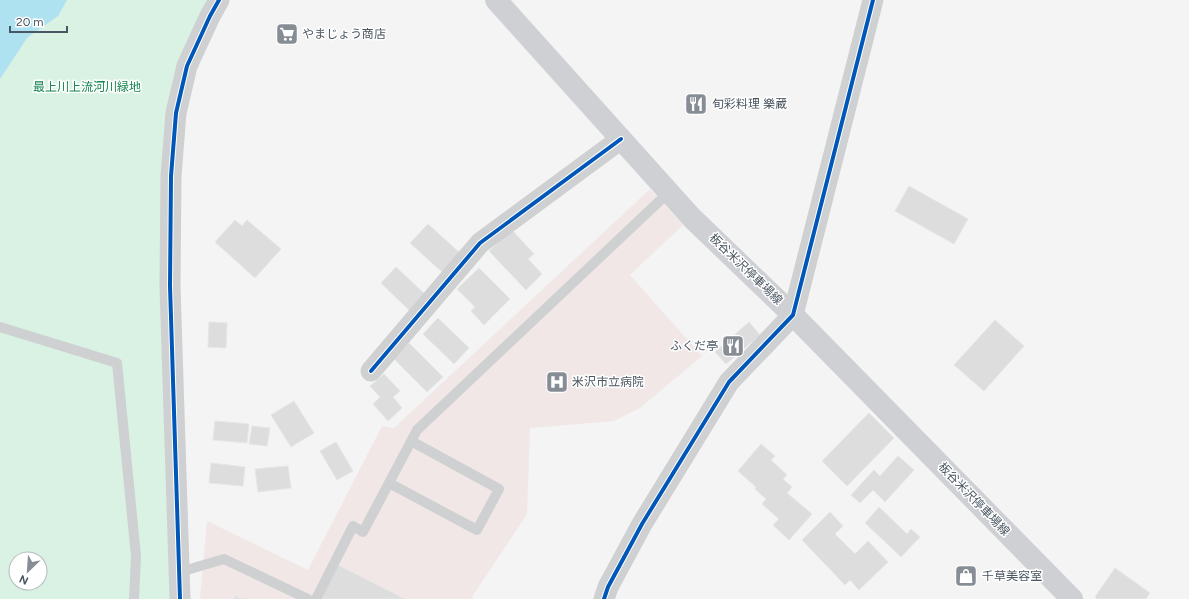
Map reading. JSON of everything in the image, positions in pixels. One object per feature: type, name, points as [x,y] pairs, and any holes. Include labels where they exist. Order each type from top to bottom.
[{"type":"main road","name":"板谷米沢停車場線","points":[[496,0],[692,218],[793,315],[1072,599]]},
{"type":"street","points":[[180,599],[170,286],[171,176],[176,113],[187,66],[219,0]]},
{"type":"street","points":[[604,599],[608,586],[642,524],[729,382],[793,315],[873,0]]},
{"type":"street","points":[[370,371],[480,243],[621,138]]},
{"type":"lane","points":[[316,599],[353,526],[364,532],[417,430],[668,193]]},
{"type":"lane","points":[[0,327],[117,363],[136,556],[134,599]]},
{"type":"lane","points":[[389,483],[477,530],[499,489],[411,441]]},
{"type":"lane","points":[[180,572],[224,559],[308,599]]},
{"type":"shaded area","name":"米沢市立病院","points":[[650,189],[683,225],[630,275],[702,356],[640,408],[614,421],[530,428],[527,514],[472,597],[474,599],[200,599],[207,521],[308,570],[382,426],[394,428]]},
{"type":"green space","name":"最上川上流河川緑地","points":[[0,0],[211,0],[178,61],[173,599],[0,599]]},
{"type":"water","points":[[0,0],[67,0],[58,16],[27,38],[0,79]]},
{"type":"building","points":[[909,186],[968,219],[954,244],[895,211]]},
{"type":"building","points":[[235,220],[242,226],[247,220],[281,249],[255,278],[215,242]]},
{"type":"building","points":[[428,224],[461,254],[443,273],[410,243]]},
{"type":"building","points":[[512,230],[534,254],[528,259],[542,274],[526,290],[489,251]]},
{"type":"building","points":[[396,267],[428,297],[412,313],[381,283]]},
{"type":"building","points":[[479,268],[510,299],[484,325],[471,311],[475,307],[457,289]]},
{"type":"building","points":[[438,318],[469,348],[454,364],[423,334]]},
{"type":"building","points":[[995,320],[1024,346],[984,391],[954,365]]},
{"type":"building","points":[[209,322],[227,323],[226,348],[208,347]]},
{"type":"building","points":[[749,322],[760,335],[726,364],[715,352]]},
{"type":"building","points":[[409,343],[443,377],[427,392],[393,358]]},
{"type":"building","points":[[384,374],[400,391],[393,397],[402,408],[388,421],[373,404],[380,397],[370,386]]},
{"type":"building","points":[[294,401],[314,433],[291,447],[271,415]]},
{"type":"building","points":[[869,413],[894,438],[847,486],[822,461]]},
{"type":"building","points":[[215,421],[249,424],[247,443],[213,440]]},
{"type":"building","points":[[252,426],[270,428],[267,446],[249,444]]},
{"type":"building","points":[[336,442],[353,471],[337,480],[320,451]]},
{"type":"building","points":[[761,444],[775,456],[771,460],[787,475],[783,479],[792,487],[787,493],[812,514],[789,540],[773,525],[779,519],[762,504],[766,499],[755,489],[756,487],[738,471]]},
{"type":"building","points":[[898,456],[914,470],[885,502],[873,490],[860,503],[851,495],[874,470],[880,476]]},
{"type":"building","points":[[211,463],[245,467],[243,486],[209,483]]},
{"type":"building","points":[[288,466],[291,488],[258,492],[255,469]]},
{"type":"building","points":[[879,507],[907,534],[911,529],[920,537],[901,557],[865,523]]},
{"type":"building","points":[[830,512],[843,526],[835,534],[855,554],[868,541],[888,562],[859,590],[850,580],[845,585],[802,540]]},
{"type":"building","points":[[338,565],[405,599],[320,599]]},
{"type":"building","points":[[1115,568],[1150,593],[1146,599],[1097,599],[1095,597]]},
{"type":"building","points":[[235,596],[243,599],[234,599]]},
{"type":"cycle path","points":[[180,599],[170,286],[171,176],[176,113],[187,66],[219,0]]},
{"type":"cycle path","points":[[604,599],[608,587],[642,524],[729,382],[793,315],[873,0]]},
{"type":"cycle path","points":[[371,371],[480,243],[621,139]]},
{"type":"place","name":"やまじょう商店","points":[[287,34]]},
{"type":"place","name":"旬彩料理 樂蔵","points":[[696,104]]},
{"type":"place","name":"ふくだ亭","points":[[733,346]]},
{"type":"place","name":"米沢市立病院","points":[[557,382]]},
{"type":"place","name":"千草美容室","points":[[966,576]]}]
